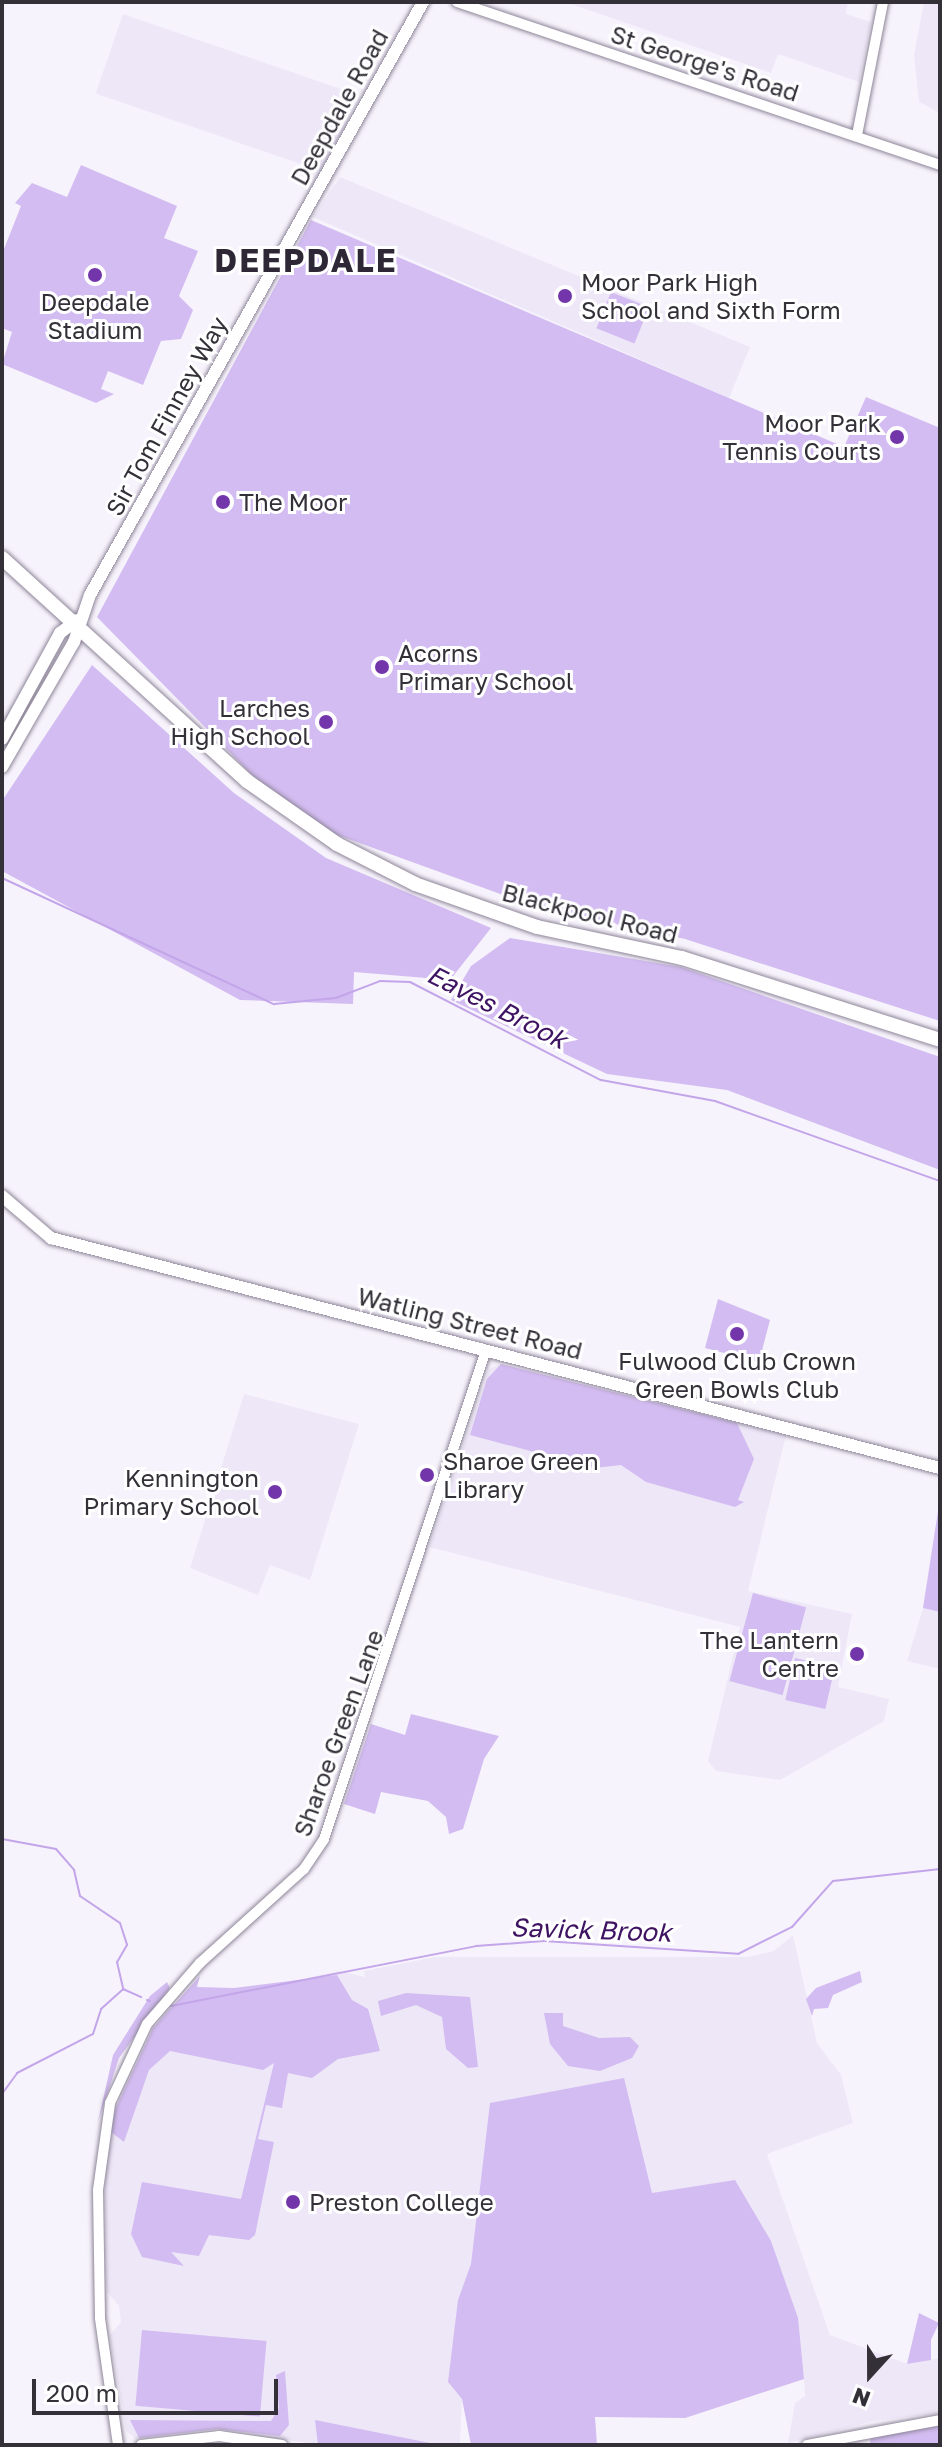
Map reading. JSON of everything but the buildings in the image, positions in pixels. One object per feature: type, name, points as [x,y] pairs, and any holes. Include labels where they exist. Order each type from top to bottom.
[{"type":"highway","name":"Blackpool Road","points":[[2,558],[77,620],[247,781],[337,844],[415,884],[537,927],[682,958],[940,1040]]},
{"type":"main road","name":"Deepdale Road","points":[[292,233],[423,2]]},
{"type":"main road","name":"Sir Tom Finney Way","points":[[2,767],[74,642],[77,620],[292,233]]},
{"type":"main road","name":"Sir Tom Finney Way","points":[[2,739],[60,633],[77,620]]},
{"type":"main road","name":"Watling Street Road","points":[[2,1196],[51,1238],[940,1468]]},
{"type":"street","name":"St George's Road","points":[[457,2],[940,165]]},
{"type":"street","points":[[857,135],[883,2]]},
{"type":"street","name":"Sharoe Green Lane","points":[[118,2445],[100,2318],[102,2132],[121,2072],[156,2013],[171,1995],[304,1869],[324,1839],[486,1350]]},
{"type":"street","points":[[807,2445],[940,2420]]},
{"type":"street","points":[[141,2445],[219,2436],[282,2445]]},
{"type":"shaded area","points":[[565,2],[848,2],[846,14],[871,22],[859,82],[778,54],[771,73]]},
{"type":"shaded area","points":[[924,2],[940,2],[940,113],[919,102],[914,55]]},
{"type":"shaded area","points":[[123,14],[357,94],[329,174],[96,93]]},
{"type":"shaded area","name":"Deepdale Stadium","points":[[81,165],[177,206],[164,238],[198,251],[179,296],[193,310],[181,339],[161,341],[143,385],[108,371],[101,389],[114,394],[96,403],[2,364],[12,332],[2,328],[2,254],[21,206],[15,203],[32,183],[67,197]]},
{"type":"shaded area","name":"Moor Park High School and Sixth Form","points":[[340,177],[750,347],[729,398],[313,217]]},
{"type":"shaded area","points":[[311,220],[844,447],[866,397],[940,428],[940,1021],[685,939],[536,907],[332,833],[252,775],[97,617]]},
{"type":"shaded area","points":[[611,292],[649,307],[634,344],[596,328]]},
{"type":"shaded area","points":[[92,665],[234,793],[326,858],[491,928],[450,980],[354,972],[353,1004],[240,1000],[2,871],[2,801]]},
{"type":"shaded area","points":[[510,938],[681,967],[940,1057],[940,1170],[727,1090],[607,1074],[451,1000],[471,966]]},
{"type":"shaded area","name":"Fulwood Club Crown Green Bowls Club","points":[[718,1299],[770,1320],[759,1362],[705,1348]]},
{"type":"shaded area","points":[[501,1364],[786,1435],[748,1591],[852,1614],[838,1687],[889,1699],[884,1721],[780,1780],[716,1771],[708,1761],[740,1627],[429,1547],[489,1369]]},
{"type":"shaded area","points":[[501,1364],[737,1423],[754,1459],[738,1500],[744,1502],[735,1507],[646,1482],[621,1465],[594,1468],[470,1435],[487,1379]]},
{"type":"shaded area","name":"Kennington Primary School","points":[[244,1394],[359,1424],[310,1580],[270,1565],[258,1595],[190,1568]]},
{"type":"shaded area","points":[[940,1498],[940,1612],[923,1608]]},
{"type":"shaded area","points":[[753,1593],[806,1607],[783,1695],[729,1681]]},
{"type":"shaded area","points":[[923,1608],[940,1612],[940,1669],[907,1661]]},
{"type":"shaded area","points":[[795,1658],[835,1667],[825,1709],[785,1700]]},
{"type":"shaded area","points":[[411,1714],[499,1736],[484,1759],[463,1829],[449,1834],[446,1817],[428,1801],[381,1792],[375,1814],[344,1804],[371,1724],[405,1735]]},
{"type":"shaded area","points":[[793,1935],[817,2043],[841,2075],[853,2123],[767,2154],[830,2335],[907,2364],[940,2358],[940,2413],[874,2421],[788,2443],[795,2403],[805,2396],[804,2379],[685,2418],[448,2382],[462,2399],[460,2445],[320,2445],[217,2429],[136,2439],[126,2431],[110,2335],[121,2322],[119,2306],[107,2292],[105,2167],[120,2094],[166,2008],[339,1971],[365,1977],[364,1971],[435,1957],[747,1957],[774,1951]]},
{"type":"shaded area","points":[[860,1971],[862,1982],[833,1995],[828,2008],[814,2009],[812,2016],[806,1999],[816,1988]]},
{"type":"shaded area","points":[[337,1975],[352,2000],[368,2009],[380,2051],[338,2059],[312,2078],[288,2073],[282,2108],[266,2105],[258,2139],[274,2142],[255,2235],[249,2240],[209,2235],[199,2256],[171,2252],[184,2266],[142,2257],[131,2234],[142,2182],[241,2199],[274,2063],[263,2070],[170,2051],[149,2070],[124,2142],[111,2132],[115,2110],[153,2028],[200,1976],[197,1987],[234,1988]]},
{"type":"shaded area","points":[[167,1982],[170,1988],[119,2058],[98,2122],[113,2055],[150,1996]]},
{"type":"shaded area","points":[[406,1993],[470,1997],[478,2067],[468,2068],[446,2049],[442,2017],[416,2005],[381,2016],[378,2001]]},
{"type":"shaded area","points":[[544,2013],[563,2013],[563,2026],[599,2038],[630,2037],[639,2046],[632,2058],[600,2071],[568,2066],[550,2044]]},
{"type":"shaded area","points":[[624,2078],[652,2193],[735,2180],[771,2241],[798,2318],[804,2379],[685,2418],[595,2417],[597,2445],[471,2445],[462,2399],[448,2382],[458,2300],[471,2264],[490,2103]]},
{"type":"shaded area","points":[[919,2313],[939,2323],[931,2340],[931,2360],[907,2364]]},
{"type":"shaded area","points":[[142,2330],[267,2341],[260,2417],[135,2406]]},
{"type":"shaded area","points":[[285,2371],[289,2425],[280,2436],[217,2429],[139,2438],[130,2420],[271,2421],[279,2408],[276,2375]]},
{"type":"shaded area","points":[[315,2420],[440,2445],[318,2445]]},
{"type":"shaded area","points":[[940,2426],[940,2445],[870,2443],[871,2436]]},
{"type":"waterway","name":"Eaves Brook","points":[[2,878],[274,1004],[336,998],[380,981],[410,982],[601,1080],[715,1101],[940,1181]]},
{"type":"waterway","points":[[2,1839],[56,1849],[74,1870],[80,1896],[120,1923],[127,1945],[117,1962],[123,1989]]},
{"type":"waterway","name":"Savick Brook","points":[[171,2006],[476,1946],[544,1941],[738,1954],[792,1927],[833,1881],[940,1869]]},
{"type":"waterway","name":"Savick Brook","points":[[2,2094],[17,2073],[93,2034],[101,2009],[123,1989],[141,1997]]},
{"type":"place","name":"Deepdale Stadium","points":[[95,275]]},
{"type":"place","name":"Moor Park High School and Sixth Form","points":[[565,296]]},
{"type":"place","name":"Moor Park Tennis Courts","points":[[897,437]]},
{"type":"place","name":"The Moor","points":[[223,502]]},
{"type":"place","name":"Acorns Primary School","points":[[382,667]]},
{"type":"place","name":"Larches High School","points":[[326,722]]},
{"type":"place","name":"Fulwood Club Crown Green Bowls Club","points":[[737,1334]]},
{"type":"place","name":"Sharoe Green Library","points":[[427,1475]]},
{"type":"place","name":"Kennington Primary School","points":[[275,1492]]},
{"type":"place","name":"The Lantern Centre","points":[[857,1654]]},
{"type":"place","name":"Preston College","points":[[293,2202]]},
{"type":"district","name":"DEEPDALE","points":[[306,260]]}]
